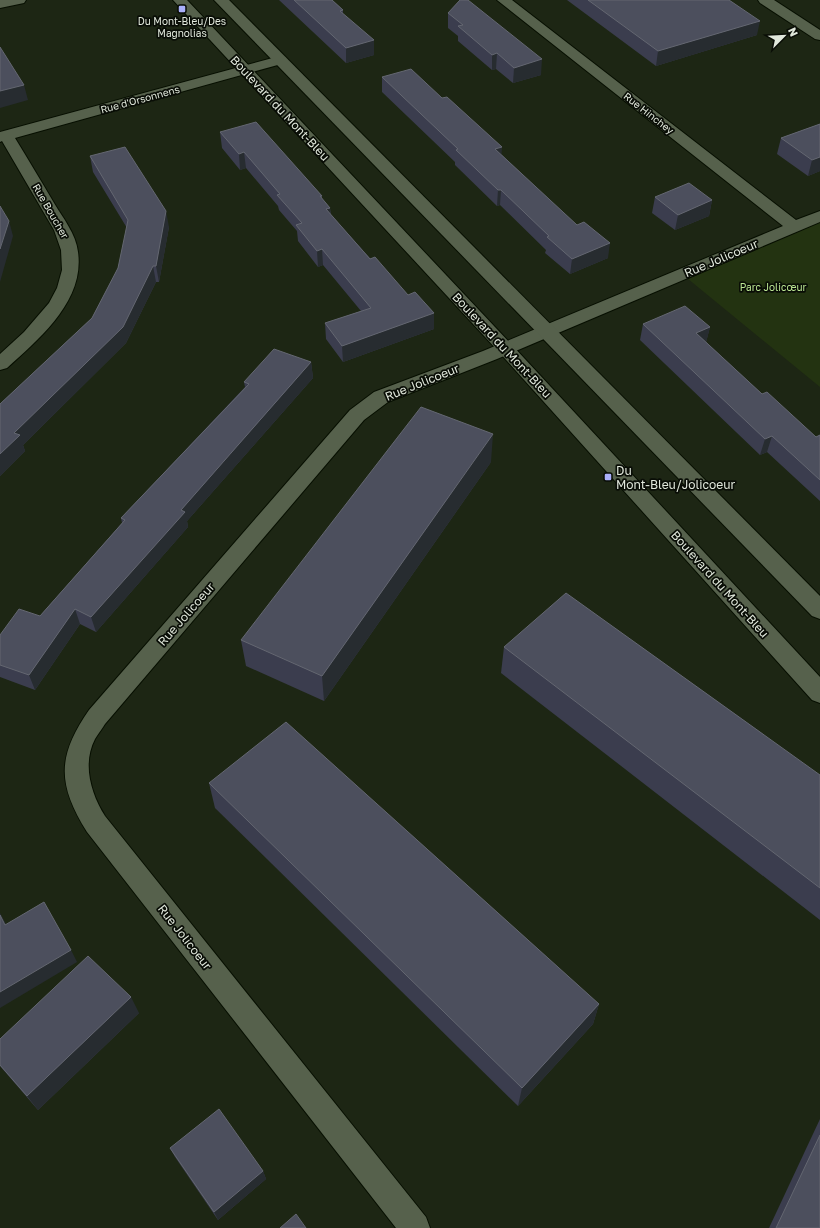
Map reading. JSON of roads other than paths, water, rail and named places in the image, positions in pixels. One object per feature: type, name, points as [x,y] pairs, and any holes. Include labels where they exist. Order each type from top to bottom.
[{"type":"street","points":[[0,4],[19,0]]},
{"type":"street","name":"Boulevard du Mont-Bleu","points":[[180,0],[505,348],[820,693]]},
{"type":"street","points":[[221,0],[820,610]]},
{"type":"street","name":"Rue Hinchey","points":[[504,0],[795,227]]},
{"type":"street","points":[[765,0],[820,36]]},
{"type":"street","name":"Rue d'Orsonnens","points":[[3,136],[280,60]]},
{"type":"street","name":"Rue Boucher","points":[[0,364],[30,338],[58,304],[70,276],[72,259],[69,243],[62,230],[3,136]]},
{"type":"street","name":"Rue Jolicoeur","points":[[415,1228],[96,824],[85,807],[77,776],[77,756],[84,736],[97,717],[357,415],[381,397],[505,348],[820,216]]},
{"type":"place","name":"Du Mont-Bleu/Des Magnolias","points":[[182,9]]},
{"type":"place","name":"Du Mont-Bleu/Jolicoeur","points":[[608,477]]},
{"type":"park label","name":"Parc Jolicœur","points":[[773,287]]}]
